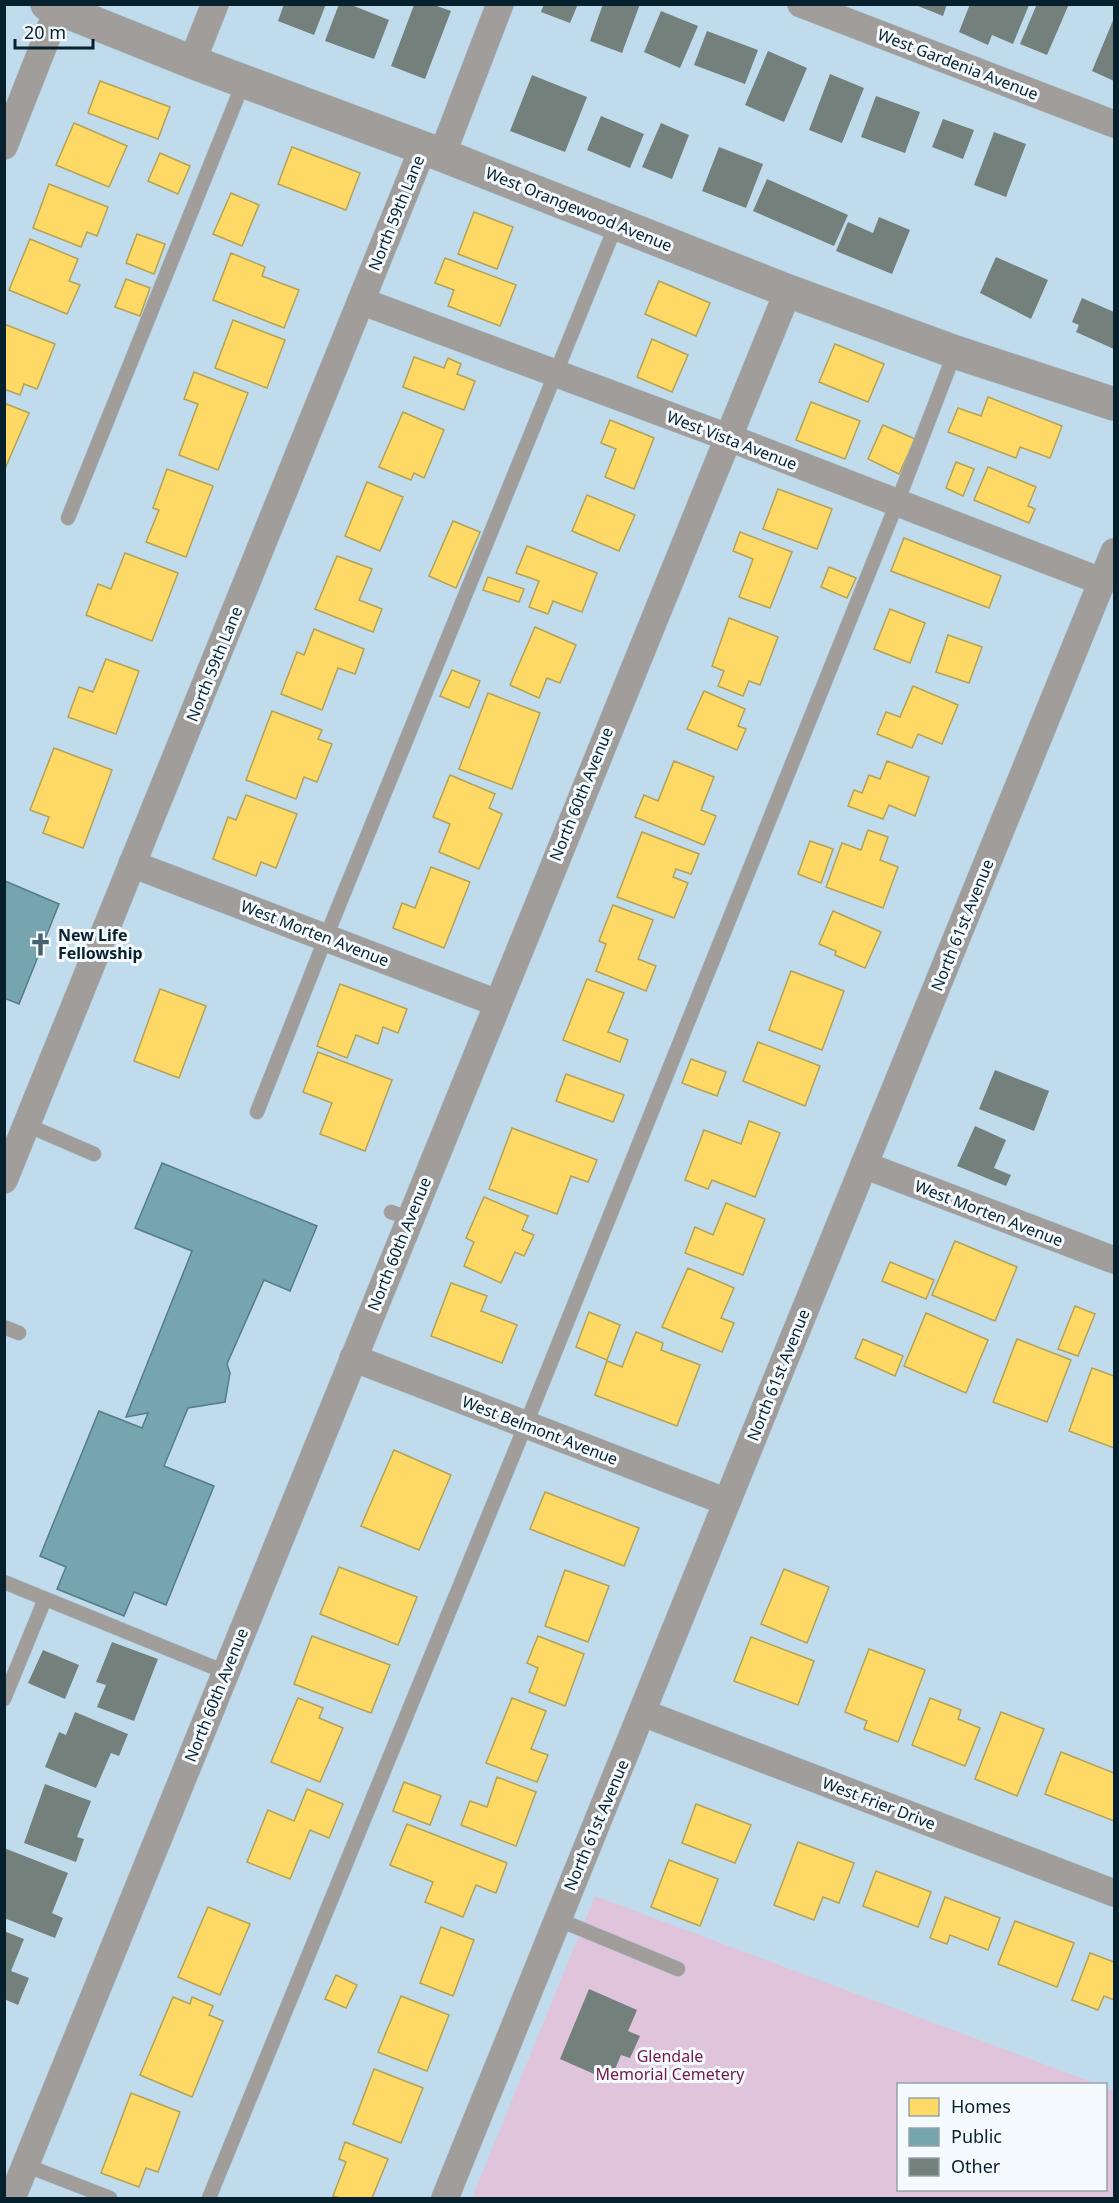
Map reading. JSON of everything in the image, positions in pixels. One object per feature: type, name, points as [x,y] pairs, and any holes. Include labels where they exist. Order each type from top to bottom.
[{"type":"street","points":[[192,63],[215,4]]},
{"type":"street","name":"North 59th Lane","points":[[4,1180],[361,301],[500,4]]},
{"type":"street","name":"West Gardenia Avenue","points":[[801,4],[1114,124]]},
{"type":"street","points":[[4,146],[52,7]]},
{"type":"street","name":"West Orangewood Avenue","points":[[52,7],[192,63],[433,151],[788,291],[955,352],[1114,404]]},
{"type":"street","name":"North 60th Avenue","points":[[12,2199],[353,1358],[400,1215],[496,1003],[788,291]]},
{"type":"street","name":"West Vista Avenue","points":[[361,301],[727,437],[1102,582]]},
{"type":"street","name":"North 61st Avenue","points":[[445,2199],[1114,552]]},
{"type":"street","name":"West Morten Avenue","points":[[132,864],[496,1003]]},
{"type":"street","name":"West Morten Avenue","points":[[864,1166],[1114,1260]]},
{"type":"street","name":"West Belmont Avenue","points":[[353,1358],[727,1502]]},
{"type":"street","name":"West Frier Drive","points":[[643,1713],[1114,1893]]},
{"type":"lane","points":[[68,518],[244,81]]},
{"type":"lane","points":[[257,1112],[616,225]]},
{"type":"lane","points":[[209,2199],[526,1424],[897,503],[955,352]]},
{"type":"lane","points":[[27,1125],[94,1154]]},
{"type":"lane","points":[[4,1327],[19,1333]]},
{"type":"lane","points":[[4,1582],[225,1672]]},
{"type":"lane","points":[[4,1699],[45,1599]]},
{"type":"lane","points":[[557,1919],[678,1969]]},
{"type":"lane","points":[[25,2165],[110,2199]]},
{"type":"green space","name":"Glendale Memorial Cemetery","points":[[595,1896],[1094,2083],[897,2083],[897,2191],[1107,2191],[1107,2088],[1114,2091],[1114,2198],[472,2198]]},
{"type":"building: Homes","points":[[100,81],[170,107],[158,139],[88,113]]},
{"type":"building: Homes","points":[[74,123],[127,146],[109,187],[56,165]]},
{"type":"building: Homes","points":[[292,147],[360,173],[346,210],[278,184]]},
{"type":"building: Homes","points":[[160,153],[190,166],[178,194],[148,181]]},
{"type":"building: Homes","points":[[49,184],[108,207],[97,236],[87,232],[81,247],[33,228]]},
{"type":"building: Homes","points":[[231,193],[259,205],[242,246],[213,234]]},
{"type":"building: Homes","points":[[474,212],[513,227],[497,269],[458,254]]},
{"type":"building: Homes","points":[[137,234],[165,244],[154,274],[126,263]]},
{"type":"building: Homes","points":[[30,239],[78,259],[69,281],[80,285],[67,314],[9,290]]},
{"type":"building: Homes","points":[[231,253],[265,267],[262,276],[299,290],[284,328],[213,300]]},
{"type":"building: Homes","points":[[445,258],[516,285],[500,326],[448,306],[454,290],[435,283]]},
{"type":"building: Homes","points":[[126,279],[150,288],[140,316],[115,307]]},
{"type":"building: Homes","points":[[659,281],[710,303],[696,336],[645,314]]},
{"type":"building: Homes","points":[[233,320],[285,340],[267,388],[215,368]]},
{"type":"building: Homes","points":[[4,324],[55,344],[37,389],[24,384],[20,395],[4,389]]},
{"type":"building: Homes","points":[[652,339],[688,355],[672,392],[637,377]]},
{"type":"building: Homes","points":[[835,344],[884,364],[868,402],[819,382]]},
{"type":"building: Homes","points":[[414,357],[444,368],[448,358],[461,364],[457,374],[475,381],[464,410],[403,387]]},
{"type":"building: Homes","points":[[194,372],[248,393],[218,470],[179,455],[198,404],[184,399]]},
{"type":"building: Homes","points":[[988,397],[1062,426],[1050,458],[1020,447],[1016,458],[948,432],[958,408],[981,416]]},
{"type":"building: Homes","points":[[811,402],[860,421],[845,459],[796,440]]},
{"type":"building: Homes","points":[[4,403],[29,413],[4,471]]},
{"type":"building: Homes","points":[[403,412],[444,430],[424,478],[414,473],[411,480],[379,467]]},
{"type":"building: Homes","points":[[610,420],[654,438],[634,489],[605,477],[616,449],[601,443]]},
{"type":"building: Homes","points":[[883,425],[915,439],[899,474],[868,459]]},
{"type":"building: Homes","points":[[956,462],[974,469],[963,496],[946,488]]},
{"type":"building: Homes","points":[[988,467],[1036,487],[1028,506],[1035,509],[1029,523],[974,500]]},
{"type":"building: Homes","points":[[167,469],[213,486],[186,557],[146,542],[159,510],[153,508]]},
{"type":"building: Homes","points":[[367,482],[403,497],[380,551],[345,536]]},
{"type":"building: Homes","points":[[778,489],[832,509],[817,549],[763,529]]},
{"type":"building: Homes","points":[[587,495],[635,515],[619,551],[572,531]]},
{"type":"building: Homes","points":[[453,521],[480,532],[456,588],[429,576]]},
{"type":"building: Homes","points":[[740,532],[792,552],[770,608],[739,597],[753,559],[733,551]]},
{"type":"building: Homes","points":[[904,538],[1001,576],[989,608],[891,571]]},
{"type":"building: Homes","points":[[527,546],[597,573],[582,612],[553,601],[548,614],[529,607],[539,581],[516,573]]},
{"type":"building: Homes","points":[[125,553],[178,573],[152,641],[86,615],[98,584],[111,589]]},
{"type":"building: Homes","points":[[337,556],[372,569],[359,600],[382,609],[373,632],[315,609]]},
{"type":"building: Homes","points":[[829,567],[856,578],[847,598],[821,587]]},
{"type":"building: Homes","points":[[488,577],[524,589],[519,602],[483,590]]},
{"type":"building: Homes","points":[[890,609],[925,623],[910,663],[874,649]]},
{"type":"building: Homes","points":[[729,618],[778,637],[760,685],[749,681],[743,696],[718,686],[724,671],[712,666]]},
{"type":"building: Homes","points":[[535,627],[576,645],[560,683],[547,678],[539,698],[510,685]]},
{"type":"building: Homes","points":[[314,629],[364,649],[355,674],[338,668],[322,710],[281,694],[297,652],[304,655]]},
{"type":"building: Homes","points":[[948,635],[982,647],[969,683],[936,672]]},
{"type":"building: Homes","points":[[106,659],[139,671],[116,734],[68,717],[79,687],[93,692]]},
{"type":"building: Homes","points":[[452,670],[480,681],[469,708],[440,696]]},
{"type":"building: Homes","points":[[913,686],[958,705],[942,744],[918,734],[912,748],[877,734],[886,712],[900,717]]},
{"type":"building: Homes","points":[[704,691],[745,709],[738,726],[746,729],[737,750],[687,729]]},
{"type":"building: Homes","points":[[488,693],[540,713],[512,789],[459,769]]},
{"type":"building: Homes","points":[[272,711],[322,730],[318,739],[332,744],[317,782],[304,777],[296,799],[246,780]]},
{"type":"building: Homes","points":[[54,748],[112,770],[83,848],[43,833],[49,817],[30,810]]},
{"type":"building: Homes","points":[[674,761],[714,777],[701,810],[716,816],[704,845],[635,817],[644,795],[658,801]]},
{"type":"building: Homes","points":[[887,761],[929,777],[915,816],[889,805],[883,819],[848,806],[854,790],[862,793],[869,775],[880,779]]},
{"type":"building: Homes","points":[[450,775],[495,794],[489,808],[502,814],[479,869],[439,852],[450,824],[433,817]]},
{"type":"building: Homes","points":[[246,795],[297,814],[276,868],[261,862],[256,876],[213,859],[228,817],[236,820]]},
{"type":"building: Homes","points":[[868,830],[888,837],[880,860],[898,867],[883,908],[826,887],[842,843],[861,850]]},
{"type":"building: Homes","points":[[642,832],[699,854],[691,874],[676,869],[673,877],[688,883],[674,918],[617,897]]},
{"type":"building: Homes","points":[[810,841],[833,849],[821,883],[798,874]]},
{"type":"building: Homes","points":[[431,867],[470,882],[444,948],[393,928],[402,903],[415,908]]},
{"type":"building: Homes","points":[[613,905],[653,920],[638,959],[656,966],[646,991],[596,971],[606,944],[599,941]]},
{"type":"building: Homes","points":[[833,911],[881,932],[865,968],[835,955],[836,951],[819,944]]},
{"type":"building: Homes","points":[[791,971],[844,991],[822,1050],[769,1030]]},
{"type":"building: Homes","points":[[587,979],[624,993],[608,1032],[628,1040],[620,1062],[563,1040]]},
{"type":"building: Homes","points":[[340,984],[407,1009],[398,1033],[383,1027],[378,1044],[356,1035],[347,1058],[317,1046]]},
{"type":"building: Homes","points":[[160,989],[206,1006],[179,1078],[134,1061]]},
{"type":"building: Homes","points":[[758,1042],[820,1066],[805,1106],[743,1081]]},
{"type":"building: Homes","points":[[318,1052],[392,1080],[365,1151],[320,1134],[332,1103],[303,1092]]},
{"type":"building: Homes","points":[[691,1059],[726,1072],[717,1096],[682,1083]]},
{"type":"building: Homes","points":[[566,1074],[624,1095],[613,1122],[556,1101]]},
{"type":"building: Homes","points":[[749,1121],[780,1133],[755,1197],[712,1180],[708,1189],[685,1180],[704,1130],[741,1144]]},
{"type":"building: Homes","points":[[512,1128],[597,1160],[588,1182],[571,1176],[557,1214],[489,1189]]},
{"type":"building: Homes","points":[[484,1197],[528,1216],[522,1230],[534,1235],[524,1256],[515,1252],[501,1283],[464,1266],[474,1242],[466,1238]]},
{"type":"building: Homes","points":[[726,1203],[765,1219],[743,1275],[685,1253],[695,1227],[713,1235]]},
{"type":"building: Homes","points":[[955,1241],[1017,1267],[995,1321],[932,1295]]},
{"type":"building: Homes","points":[[890,1262],[934,1280],[926,1299],[882,1281]]},
{"type":"building: Homes","points":[[688,1268],[734,1288],[721,1318],[734,1323],[722,1352],[662,1327]]},
{"type":"building: Homes","points":[[451,1283],[487,1296],[481,1311],[517,1325],[502,1363],[431,1336]]},
{"type":"building: Homes","points":[[1075,1306],[1095,1314],[1078,1356],[1058,1349]]},
{"type":"building: Homes","points":[[589,1312],[620,1325],[607,1360],[576,1347]]},
{"type":"building: Homes","points":[[926,1313],[988,1340],[966,1393],[904,1366]]},
{"type":"building: Homes","points":[[636,1332],[663,1343],[661,1350],[700,1365],[677,1426],[595,1395],[607,1361],[622,1367]]},
{"type":"building: Homes","points":[[863,1339],[903,1356],[895,1376],[855,1358]]},
{"type":"building: Homes","points":[[1017,1339],[1071,1360],[1047,1422],[993,1402]]},
{"type":"building: Homes","points":[[1092,1368],[1114,1376],[1114,1448],[1069,1431]]},
{"type":"building: Homes","points":[[394,1450],[451,1475],[419,1550],[361,1526]]},
{"type":"building: Homes","points":[[545,1492],[639,1528],[624,1566],[530,1529]]},
{"type":"building: Homes","points":[[339,1567],[417,1597],[398,1645],[320,1614]]},
{"type":"building: Homes","points":[[784,1569],[829,1587],[807,1643],[761,1624]]},
{"type":"building: Homes","points":[[565,1570],[609,1586],[588,1642],[545,1626]]},
{"type":"building: Homes","points":[[312,1636],[390,1665],[371,1713],[294,1684]]},
{"type":"building: Homes","points":[[538,1636],[584,1654],[565,1706],[529,1692],[538,1668],[527,1663]]},
{"type":"building: Homes","points":[[751,1637],[814,1661],[798,1705],[734,1681]]},
{"type":"building: Homes","points":[[869,1649],[925,1670],[898,1742],[864,1729],[867,1721],[845,1712]]},
{"type":"building: Homes","points":[[298,1698],[323,1708],[319,1718],[343,1728],[320,1782],[271,1762]]},
{"type":"building: Homes","points":[[512,1698],[546,1711],[531,1749],[548,1755],[537,1782],[486,1763]]},
{"type":"building: Homes","points":[[930,1698],[961,1710],[958,1719],[980,1728],[965,1766],[912,1745]]},
{"type":"building: Homes","points":[[1001,1712],[1044,1729],[1017,1796],[975,1779]]},
{"type":"building: Homes","points":[[1061,1752],[1114,1773],[1114,1821],[1045,1794]]},
{"type":"building: Homes","points":[[497,1777],[536,1792],[516,1846],[461,1825],[470,1801],[487,1807]]},
{"type":"building: Homes","points":[[404,1782],[441,1796],[430,1825],[393,1811]]},
{"type":"building: Homes","points":[[307,1789],[343,1804],[329,1838],[310,1830],[290,1879],[247,1862],[268,1810],[294,1821]]},
{"type":"building: Homes","points":[[696,1804],[751,1825],[735,1863],[682,1843]]},
{"type":"building: Homes","points":[[407,1824],[507,1863],[496,1893],[476,1885],[463,1917],[425,1902],[433,1882],[390,1865]]},
{"type":"building: Homes","points":[[798,1842],[854,1863],[839,1903],[823,1897],[814,1920],[774,1905]]},
{"type":"building: Homes","points":[[669,1860],[718,1879],[700,1926],[651,1907]]},
{"type":"building: Homes","points":[[876,1871],[931,1892],[918,1927],[863,1906]]},
{"type":"building: Homes","points":[[945,1897],[1000,1918],[988,1950],[950,1935],[947,1944],[930,1938]]},
{"type":"building: Homes","points":[[208,1907],[250,1924],[220,1995],[178,1977]]},
{"type":"building: Homes","points":[[1015,1921],[1074,1943],[1057,1987],[998,1964]]},
{"type":"building: Homes","points":[[441,1927],[474,1940],[453,1996],[420,1983]]},
{"type":"building: Homes","points":[[1090,1953],[1114,1962],[1114,2000],[1104,1996],[1098,2010],[1072,2000]]},
{"type":"building: Homes","points":[[336,1975],[357,1985],[346,2008],[325,1999]]},
{"type":"building: Homes","points":[[401,1996],[449,2015],[427,2071],[378,2052]]},
{"type":"building: Homes","points":[[173,1997],[190,2004],[192,1997],[213,2006],[209,2015],[223,2021],[192,2097],[140,2075]]},
{"type":"building: Homes","points":[[374,2069],[423,2088],[401,2143],[353,2124]]},
{"type":"building: Homes","points":[[131,2093],[180,2112],[158,2172],[146,2168],[139,2187],[101,2173]]},
{"type":"building: Homes","points":[[345,2142],[388,2159],[372,2198],[333,2196],[346,2162],[339,2159]]},
{"type":"building: Public","points":[[5,881],[59,904],[19,1004],[4,998]]},
{"type":"building: Public","points":[[162,1163],[317,1226],[290,1291],[264,1280],[227,1364],[230,1373],[225,1402],[188,1408],[164,1466],[214,1486],[166,1605],[134,1592],[124,1616],[57,1589],[66,1567],[40,1556],[99,1411],[142,1428],[148,1413],[126,1417],[192,1251],[135,1228]]},
{"type":"building: Other","points":[[284,4],[326,4],[314,35],[278,21]]},
{"type":"building: Other","points":[[339,4],[349,4],[389,20],[374,59],[325,41]]},
{"type":"building: Other","points":[[544,4],[578,4],[570,23],[541,12]]},
{"type":"building: Other","points":[[603,4],[640,4],[622,53],[590,41]]},
{"type":"building: Other","points":[[913,4],[947,4],[943,16]]},
{"type":"building: Other","points":[[970,4],[1029,5],[1013,44],[992,35],[988,45],[959,32]]},
{"type":"building: Other","points":[[1037,4],[1069,4],[1047,55],[1020,44]]},
{"type":"building: Other","points":[[414,5],[434,5],[451,11],[425,79],[391,66]]},
{"type":"building: Other","points":[[661,11],[698,26],[680,68],[644,52]]},
{"type":"building: Other","points":[[1114,18],[1114,81],[1092,71]]},
{"type":"building: Other","points":[[707,31],[758,50],[745,84],[694,65]]},
{"type":"building: Other","points":[[768,51],[807,68],[784,122],[745,105]]},
{"type":"building: Other","points":[[830,74],[864,88],[842,143],[809,130]]},
{"type":"building: Other","points":[[532,75],[587,97],[565,152],[510,131]]},
{"type":"building: Other","points":[[876,96],[920,112],[905,153],[861,137]]},
{"type":"building: Other","points":[[601,116],[644,134],[630,168],[587,150]]},
{"type":"building: Other","points":[[943,119],[974,130],[963,159],[932,147]]},
{"type":"building: Other","points":[[661,123],[689,135],[672,179],[642,167]]},
{"type":"building: Other","points":[[994,132],[1026,144],[1006,197],[974,185]]},
{"type":"building: Other","points":[[719,147],[763,164],[746,208],[702,191]]},
{"type":"building: Other","points":[[767,179],[848,215],[834,246],[753,211]]},
{"type":"building: Other","points":[[879,217],[910,230],[892,274],[836,251],[848,222],[873,233]]},
{"type":"building: Other","points":[[996,257],[1048,280],[1031,319],[980,293]]},
{"type":"building: Other","points":[[1082,298],[1114,312],[1114,349],[1076,332],[1079,325],[1072,322]]},
{"type":"building: Other","points":[[995,1070],[1049,1091],[1034,1131],[979,1109]]},
{"type":"building: Other","points":[[975,1126],[1006,1140],[994,1168],[1011,1175],[1006,1186],[957,1166]]},
{"type":"building: Other","points":[[112,1642],[158,1659],[134,1721],[97,1707],[106,1685],[96,1682]]},
{"type":"building: Other","points":[[43,1650],[79,1665],[65,1699],[28,1683]]},
{"type":"building: Other","points":[[75,1712],[128,1734],[119,1756],[111,1753],[96,1788],[45,1767],[59,1732],[66,1735]]},
{"type":"building: Other","points":[[45,1784],[91,1801],[77,1837],[84,1839],[76,1862],[24,1843]]},
{"type":"building: Other","points":[[4,1848],[68,1873],[52,1913],[63,1918],[55,1938],[4,1918]]},
{"type":"building: Other","points":[[4,1931],[24,1939],[11,1971],[29,1978],[18,2005],[4,1999]]},
{"type":"building: Other","points":[[589,1989],[637,2010],[628,2031],[640,2036],[630,2058],[621,2055],[610,2081],[560,2059]]},
{"type":"place","name":"New Life Fellowship","points":[[40,944]]}]
